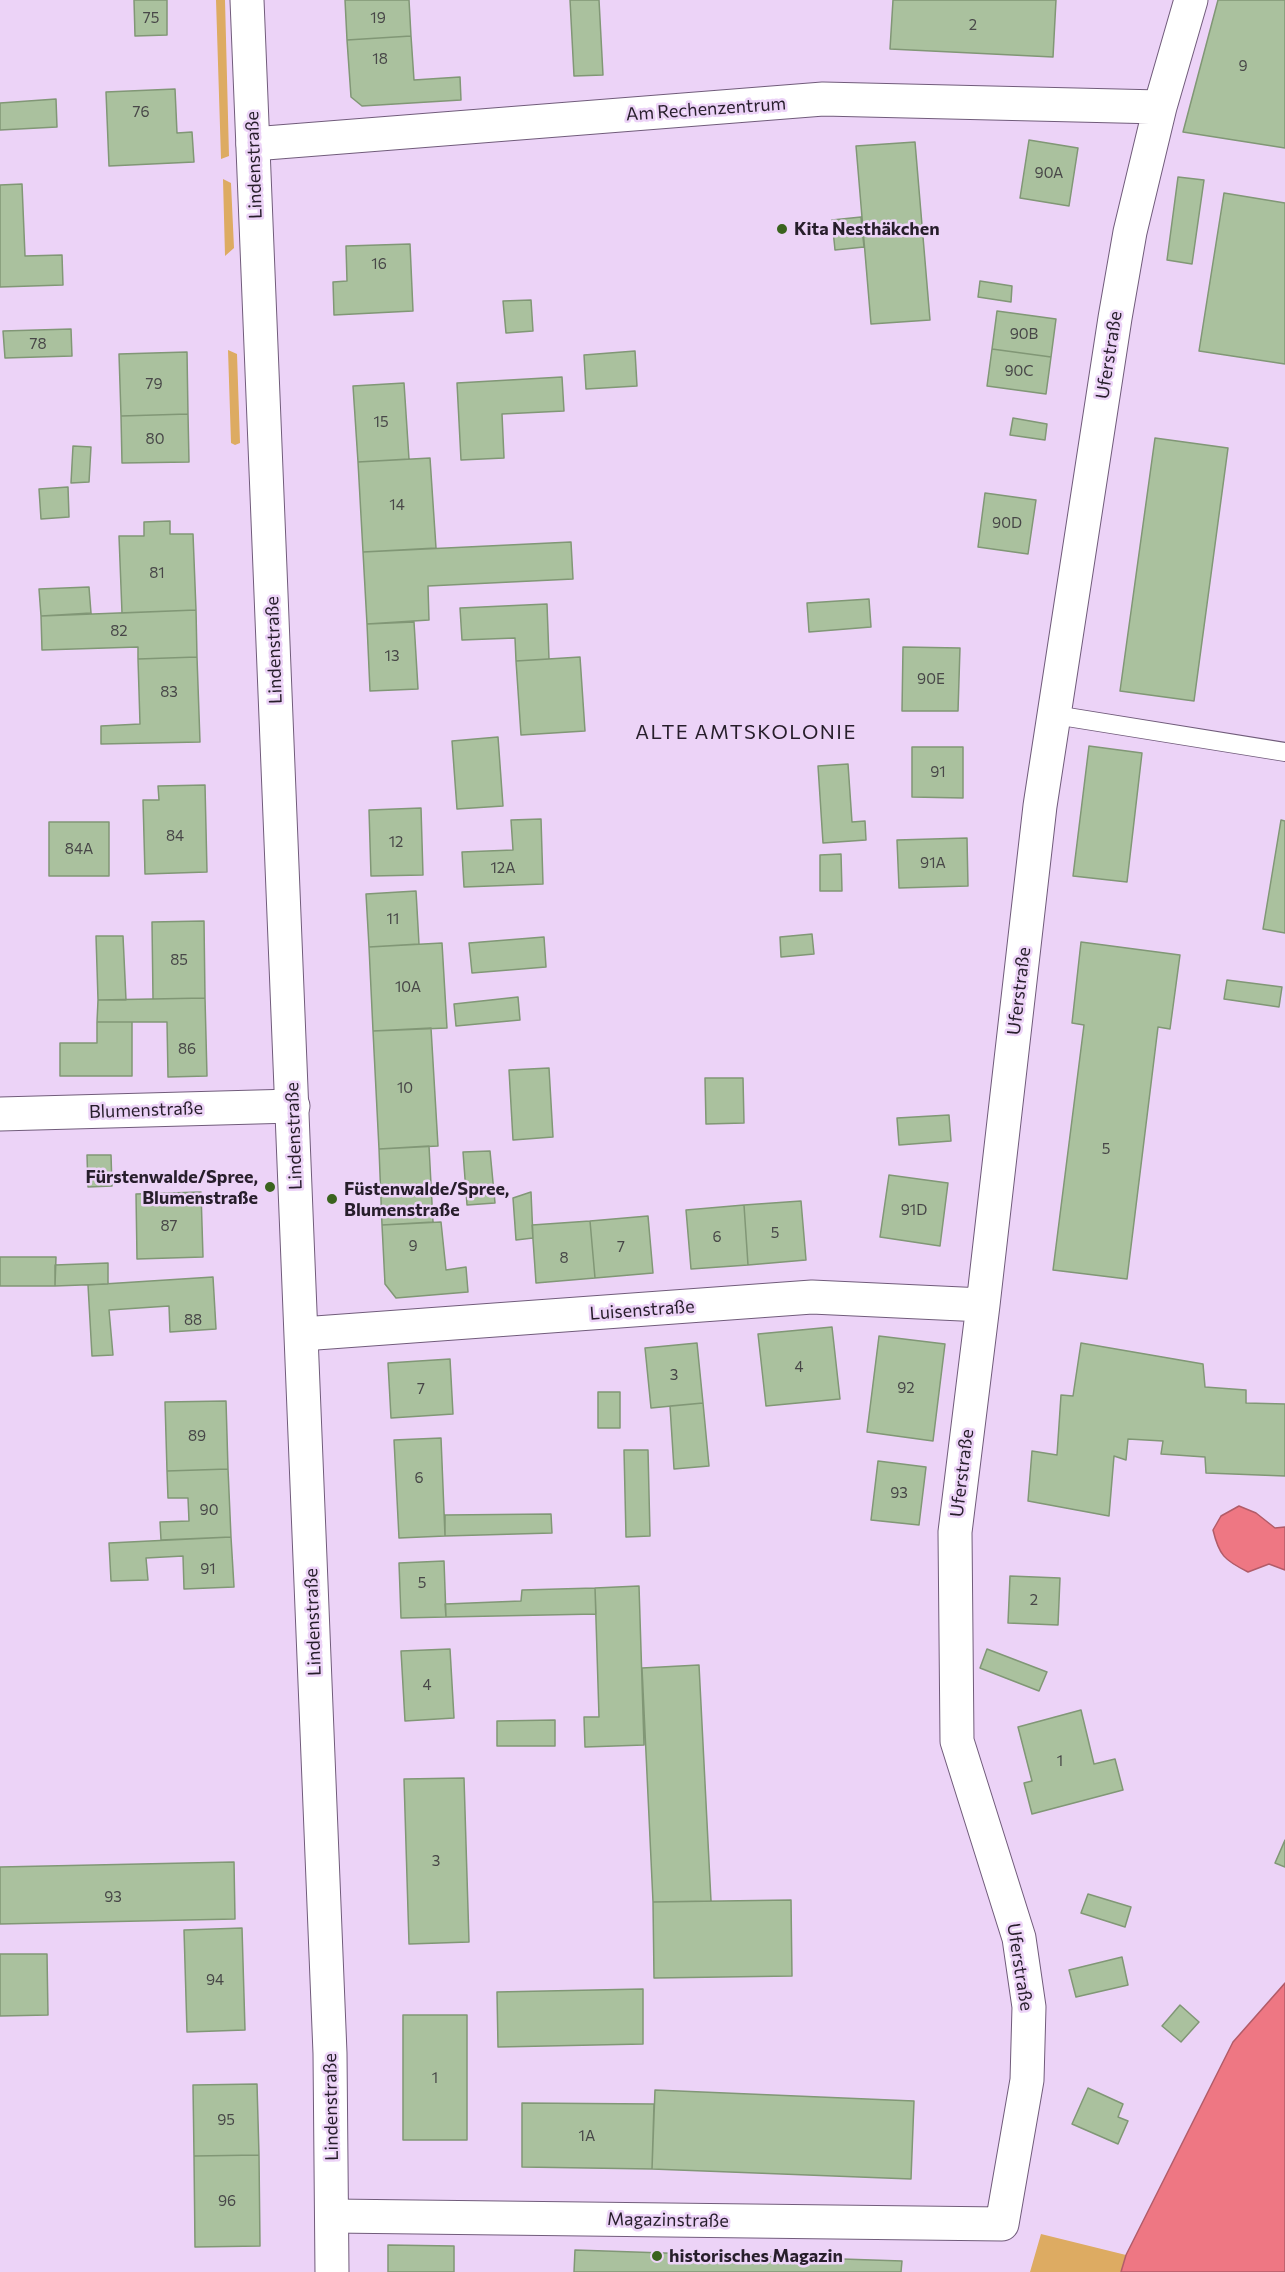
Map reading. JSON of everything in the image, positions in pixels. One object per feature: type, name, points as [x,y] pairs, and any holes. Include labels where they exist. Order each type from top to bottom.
[{"type":"street","name":"Lindenstraße","points":[[247,0],[330,2053],[333,2272]]},
{"type":"street","name":"Uferstraße","points":[[1002,2224],[1027,2080],[1029,2007],[1019,1938],[957,1741],[954,1639],[955,1532],[1040,806],[1054,715],[1130,232],[1160,107],[1191,0]]},
{"type":"street","name":"Am Rechenzentrum","points":[[253,144],[823,99],[1160,107]]},
{"type":"street","name":"Blumenstraße","points":[[0,1114],[292,1106]]},
{"type":"street","name":"Luisenstraße","points":[[302,1334],[812,1297],[983,1305]]},
{"type":"street","name":"Magazinstraße","points":[[333,2216],[1002,2224]]},
{"type":"lane","points":[[1054,715],[1285,752]]},
{"type":"shaded area","points":[[216,0],[225,0],[229,156],[221,159]]},
{"type":"shaded area","points":[[223,179],[231,183],[234,248],[225,256]]},
{"type":"shaded area","points":[[228,350],[237,354],[240,443],[235,445],[231,443]]},
{"type":"shaded area","points":[[1239,1506],[1256,1513],[1275,1528],[1285,1527],[1285,1570],[1269,1564],[1248,1572],[1233,1564],[1220,1551],[1213,1530],[1221,1516]]},
{"type":"shaded area","points":[[1285,1983],[1285,2272],[1121,2272],[1126,2255],[1233,2042]]},
{"type":"shaded area","points":[[1041,2234],[1126,2255],[1121,2272],[1030,2272]]},
{"type":"building","points":[[134,0],[167,0],[167,35],[135,36]]},
{"type":"building","points":[[345,0],[409,0],[411,36],[347,40]]},
{"type":"building","points":[[570,0],[599,0],[603,75],[574,76]]},
{"type":"building","points":[[893,0],[1056,0],[1053,57],[890,49]]},
{"type":"building","points":[[1218,0],[1285,0],[1285,148],[1183,132]]},
{"type":"building","points":[[411,36],[414,80],[460,77],[461,100],[362,106],[351,97],[347,40]]},
{"type":"building","points":[[175,89],[177,133],[192,132],[194,162],[109,166],[106,92]]},
{"type":"building","points":[[56,99],[57,127],[0,130],[0,103]]},
{"type":"building","points":[[1029,140],[1078,148],[1069,206],[1020,198]]},
{"type":"building","points":[[915,142],[930,320],[871,324],[856,146]]},
{"type":"building","points":[[1178,177],[1204,180],[1192,264],[1167,260]]},
{"type":"building","points":[[22,184],[25,256],[62,255],[63,285],[0,287],[0,185]]},
{"type":"building","points":[[1224,193],[1285,203],[1285,364],[1199,351]]},
{"type":"building","points":[[861,217],[864,247],[835,250],[832,220]]},
{"type":"building","points":[[410,244],[413,311],[334,315],[333,282],[347,281],[346,246]]},
{"type":"building","points":[[980,281],[1012,286],[1011,302],[978,297]]},
{"type":"building","points":[[531,300],[533,331],[506,333],[503,301]]},
{"type":"building","points":[[997,311],[1056,319],[1051,357],[992,349]]},
{"type":"building","points":[[71,329],[72,356],[5,358],[3,331]]},
{"type":"building","points":[[992,349],[1051,357],[1046,394],[987,386]]},
{"type":"building","points":[[635,351],[637,386],[586,389],[584,355]]},
{"type":"building","points":[[187,352],[188,414],[121,416],[119,354]]},
{"type":"building","points":[[562,377],[564,411],[502,414],[504,458],[461,460],[457,383]]},
{"type":"building","points":[[404,383],[409,459],[358,462],[353,386]]},
{"type":"building","points":[[188,414],[189,462],[122,463],[121,416]]},
{"type":"building","points":[[1013,418],[1047,424],[1045,440],[1010,435]]},
{"type":"building","points":[[1155,438],[1228,448],[1194,701],[1120,691]]},
{"type":"building","points":[[73,446],[91,447],[89,482],[71,483]]},
{"type":"building","points":[[430,458],[436,548],[363,552],[358,462]]},
{"type":"building","points":[[68,487],[69,517],[41,519],[39,489]]},
{"type":"building","points":[[985,493],[1036,500],[1028,554],[978,547]]},
{"type":"building","points":[[170,521],[170,534],[193,534],[196,610],[122,613],[119,536],[144,536],[144,522]]},
{"type":"building","points":[[571,542],[573,579],[428,586],[429,620],[367,624],[363,552]]},
{"type":"building","points":[[89,587],[91,613],[41,616],[39,589]]},
{"type":"building","points":[[869,599],[871,627],[809,632],[807,603]]},
{"type":"building","points":[[547,604],[549,659],[516,661],[515,638],[462,640],[460,608]]},
{"type":"building","points":[[196,610],[197,657],[138,659],[138,647],[42,650],[41,616]]},
{"type":"building","points":[[414,622],[418,689],[370,691],[367,624]]},
{"type":"building","points":[[903,647],[960,648],[958,711],[902,711]]},
{"type":"building","points":[[197,657],[200,742],[101,744],[101,726],[140,724],[138,659]]},
{"type":"building","points":[[580,657],[585,731],[521,735],[516,661]]},
{"type":"building","points":[[498,737],[503,806],[457,809],[452,741]]},
{"type":"building","points":[[1089,746],[1142,753],[1127,882],[1073,876]]},
{"type":"building","points":[[912,747],[963,747],[963,798],[912,797]]},
{"type":"building","points":[[848,764],[852,822],[865,821],[866,840],[823,843],[818,766]]},
{"type":"building","points":[[205,785],[207,872],[145,874],[143,800],[159,800],[158,786]]},
{"type":"building","points":[[421,808],[423,875],[371,876],[369,810]]},
{"type":"building","points":[[541,819],[543,884],[464,887],[462,852],[513,850],[511,820]]},
{"type":"building","points":[[1281,820],[1285,821],[1285,933],[1263,929]]},
{"type":"building","points":[[49,822],[109,822],[109,876],[49,876]]},
{"type":"building","points":[[967,838],[968,886],[899,888],[897,840]]},
{"type":"building","points":[[841,854],[842,891],[820,891],[820,855]]},
{"type":"building","points":[[416,891],[419,944],[369,947],[366,894]]},
{"type":"building","points":[[204,921],[205,998],[153,999],[152,922]]},
{"type":"building","points":[[812,934],[814,954],[781,957],[780,937]]},
{"type":"building","points":[[96,936],[123,936],[126,1000],[98,1000]]},
{"type":"building","points":[[544,937],[546,967],[472,973],[469,943]]},
{"type":"building","points":[[1081,942],[1180,955],[1170,1029],[1158,1027],[1127,1279],[1053,1270],[1084,1025],[1072,1023]]},
{"type":"building","points":[[442,943],[447,1028],[373,1031],[369,947]]},
{"type":"building","points":[[1227,980],[1282,987],[1279,1007],[1224,999]]},
{"type":"building","points":[[518,997],[520,1020],[456,1026],[454,1004]]},
{"type":"building","points":[[205,998],[207,1076],[168,1077],[167,1022],[97,1022],[98,1000]]},
{"type":"building","points":[[97,1022],[132,1022],[132,1076],[60,1076],[60,1043],[97,1043]]},
{"type":"building","points":[[431,1028],[438,1146],[379,1149],[373,1031]]},
{"type":"building","points":[[549,1068],[553,1137],[513,1140],[509,1070]]},
{"type":"building","points":[[705,1078],[743,1078],[744,1123],[706,1124]]},
{"type":"building","points":[[949,1115],[951,1141],[899,1145],[897,1118]]},
{"type":"building","points":[[429,1146],[433,1222],[382,1225],[379,1149]]},
{"type":"building","points":[[490,1151],[495,1203],[467,1205],[463,1152]]},
{"type":"building","points":[[87,1155],[111,1155],[112,1186],[88,1187]]},
{"type":"building","points":[[889,1175],[948,1183],[940,1246],[880,1237]]},
{"type":"building","points":[[201,1192],[203,1257],[137,1259],[136,1194]]},
{"type":"building","points":[[531,1192],[533,1238],[516,1240],[513,1198]]},
{"type":"building","points":[[801,1201],[806,1260],[748,1265],[744,1205]]},
{"type":"building","points":[[744,1205],[748,1265],[691,1269],[686,1210]]},
{"type":"building","points":[[648,1216],[653,1273],[595,1278],[590,1221]]},
{"type":"building","points":[[590,1221],[595,1278],[536,1283],[532,1225]]},
{"type":"building","points":[[441,1222],[446,1270],[466,1267],[468,1292],[396,1298],[385,1284],[382,1225]]},
{"type":"building","points":[[0,1257],[56,1257],[55,1286],[0,1286]]},
{"type":"building","points":[[108,1263],[108,1284],[55,1286],[55,1265]]},
{"type":"building","points":[[213,1277],[216,1329],[170,1332],[169,1306],[109,1310],[113,1355],[92,1356],[88,1285]]},
{"type":"building","points":[[832,1327],[840,1399],[766,1406],[758,1334]]},
{"type":"building","points":[[879,1336],[945,1344],[933,1441],[867,1432]]},
{"type":"building","points":[[697,1343],[703,1403],[651,1408],[645,1348]]},
{"type":"building","points":[[1081,1343],[1203,1364],[1205,1387],[1246,1390],[1246,1403],[1285,1404],[1285,1476],[1206,1473],[1205,1457],[1161,1454],[1163,1441],[1128,1439],[1126,1460],[1114,1456],[1109,1516],[1028,1501],[1032,1451],[1057,1455],[1061,1395],[1073,1396]]},
{"type":"building","points":[[450,1359],[453,1414],[391,1418],[388,1363]]},
{"type":"building","points":[[598,1392],[620,1392],[620,1428],[598,1428]]},
{"type":"building","points":[[226,1401],[228,1469],[167,1471],[165,1402]]},
{"type":"building","points":[[703,1403],[709,1466],[674,1469],[670,1406]]},
{"type":"building","points":[[441,1438],[445,1536],[399,1538],[394,1440]]},
{"type":"building","points":[[624,1450],[648,1450],[650,1536],[626,1537]]},
{"type":"building","points":[[878,1461],[926,1467],[919,1525],[871,1520]]},
{"type":"building","points":[[228,1469],[231,1537],[161,1540],[160,1522],[189,1521],[188,1498],[168,1498],[167,1471]]},
{"type":"building","points":[[551,1514],[552,1533],[445,1536],[445,1515]]},
{"type":"building","points":[[231,1537],[234,1587],[184,1589],[183,1556],[146,1558],[148,1580],[111,1581],[109,1543]]},
{"type":"building","points":[[444,1561],[446,1617],[401,1618],[399,1563]]},
{"type":"building","points":[[1010,1576],[1060,1578],[1058,1625],[1008,1623]]},
{"type":"building","points":[[639,1586],[644,1745],[585,1747],[584,1717],[599,1717],[595,1588]]},
{"type":"building","points":[[595,1588],[596,1614],[446,1617],[445,1604],[521,1601],[522,1590]]},
{"type":"building","points":[[450,1649],[454,1718],[405,1721],[401,1651]]},
{"type":"building","points":[[987,1649],[1047,1672],[1039,1691],[980,1668]]},
{"type":"building","points":[[699,1665],[711,1901],[653,1902],[642,1668]]},
{"type":"building","points":[[1081,1710],[1094,1764],[1115,1759],[1123,1790],[1032,1814],[1024,1783],[1032,1781],[1018,1727]]},
{"type":"building","points":[[555,1720],[555,1746],[497,1746],[497,1721]]},
{"type":"building","points":[[464,1778],[469,1942],[409,1944],[404,1779]]},
{"type":"building","points":[[1285,1840],[1285,1867],[1275,1863]]},
{"type":"building","points":[[234,1862],[235,1919],[0,1924],[0,1867]]},
{"type":"building","points":[[1088,1894],[1131,1907],[1125,1927],[1081,1913]]},
{"type":"building","points":[[791,1900],[792,1976],[654,1978],[653,1902]]},
{"type":"building","points":[[242,1928],[245,2030],[187,2032],[184,1930]]},
{"type":"building","points":[[0,1954],[47,1954],[48,2015],[0,2016]]},
{"type":"building","points":[[1122,1957],[1128,1985],[1076,1997],[1069,1970]]},
{"type":"building","points":[[643,1989],[643,2044],[498,2047],[497,1992]]},
{"type":"building","points":[[1180,2005],[1199,2022],[1181,2042],[1162,2026]]},
{"type":"building","points":[[403,2015],[467,2015],[467,2140],[403,2140]]},
{"type":"building","points":[[257,2084],[259,2155],[194,2156],[193,2085]]},
{"type":"building","points":[[1088,2088],[1123,2104],[1118,2117],[1128,2121],[1118,2144],[1072,2124]]},
{"type":"building","points":[[655,2090],[914,2101],[911,2179],[652,2169]]},
{"type":"building","points":[[522,2103],[654,2104],[652,2169],[522,2167]]},
{"type":"building","points":[[259,2155],[260,2246],[195,2247],[194,2156]]},
{"type":"building","points":[[388,2245],[454,2246],[454,2272],[388,2272]]},
{"type":"building","name":"historisches Magazin","points":[[575,2250],[902,2261],[901,2272],[574,2272]]},
{"type":"place","name":"Kita Nesthäkchen","points":[[782,229]]},
{"type":"place","name":"Fürstenwalde/Spree, Blumenstraße","points":[[270,1187]]},
{"type":"place","name":"Füstenwalde/Spree, Blumenstraße","points":[[332,1199]]},
{"type":"place","name":"historisches Magazin","points":[[657,2256]]},
{"type":"district","name":"ALTE AMTSKOLONIE","points":[[746,732]]}]
